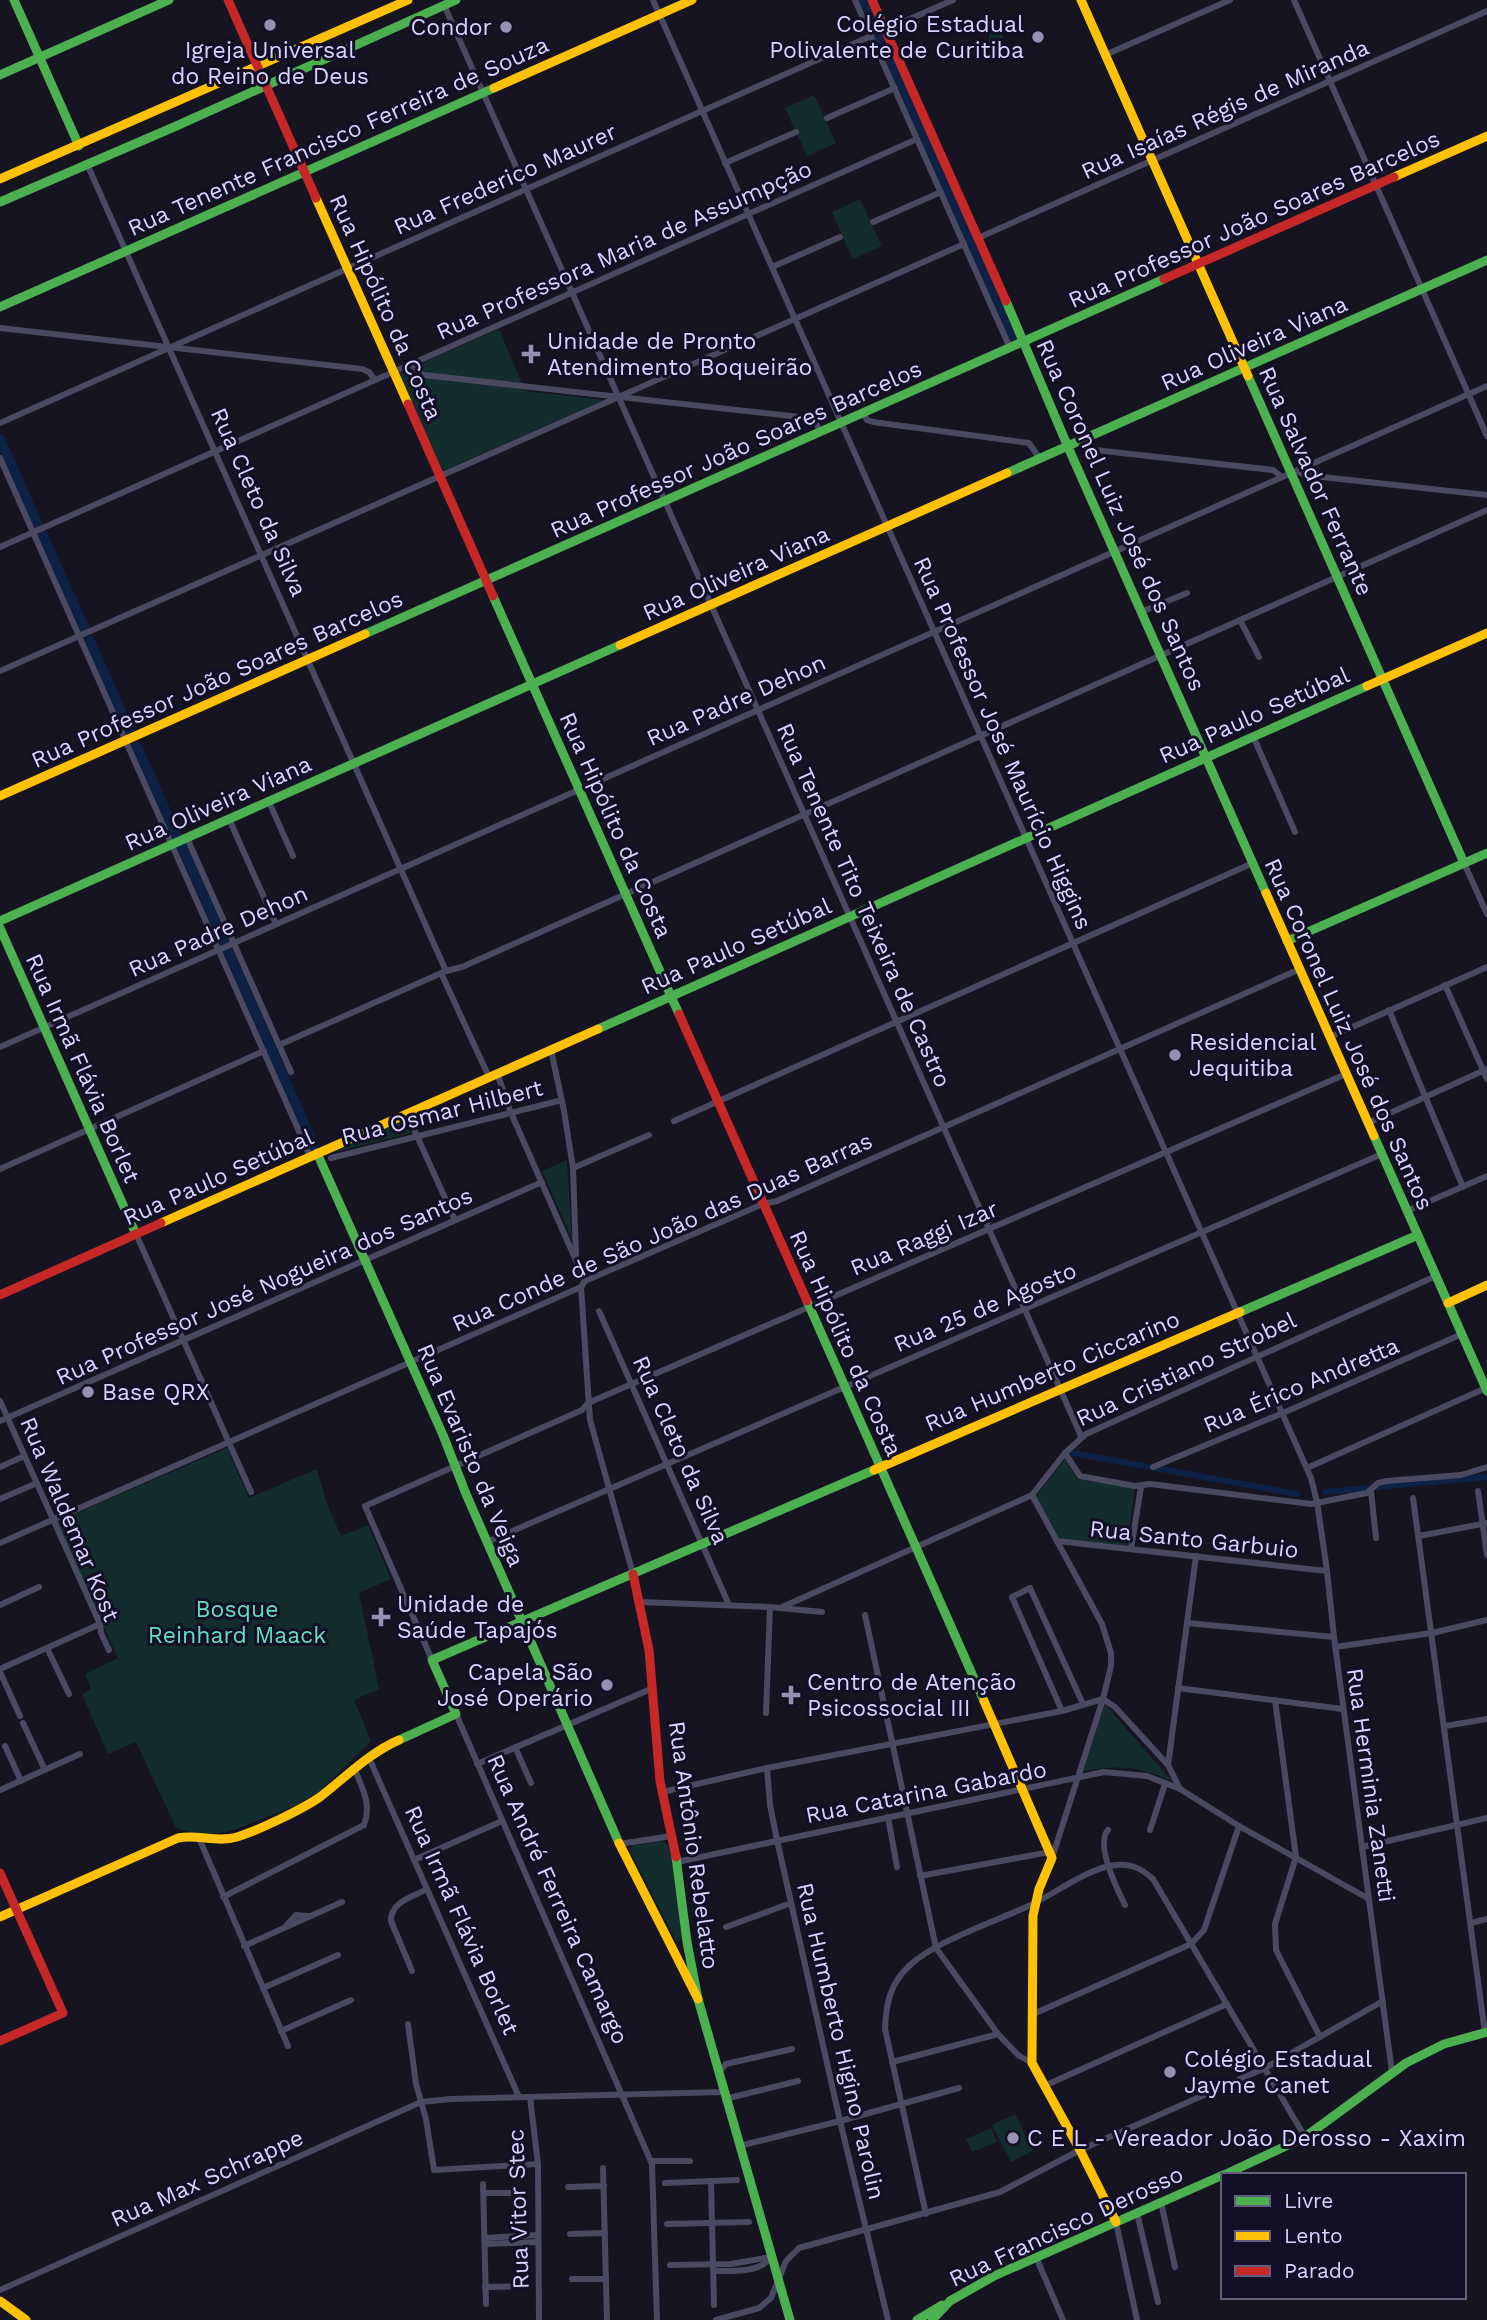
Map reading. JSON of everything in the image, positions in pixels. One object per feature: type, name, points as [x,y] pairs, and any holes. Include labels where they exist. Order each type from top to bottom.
[{"type":"main road","points":[[14,0],[79,146]]},
{"type":"main road","points":[[0,75],[169,0]]},
{"type":"main road","name":"Rua Hipólito da Costa","points":[[228,0],[1051,1855]]},
{"type":"main road","points":[[0,179],[408,0]]},
{"type":"main road","points":[[0,202],[456,0]]},
{"type":"main road","name":"Rua Tenente Francisco Ferreira de Souza","points":[[0,307],[692,0]]},
{"type":"main road","name":"Rua Coronel Luiz José dos Santos","points":[[872,0],[1486,1390]]},
{"type":"main road","name":"Rua Salvador Ferrante","points":[[1081,0],[1464,863]]},
{"type":"main road","name":"Rua Professor João Soares Barcelos","points":[[0,796],[1487,136]]},
{"type":"main road","name":"Rua Oliveira Viana","points":[[0,921],[1487,260]]},
{"type":"main road","name":"Rua Paulo Setúbal","points":[[0,1295],[1487,633]]},
{"type":"main road","points":[[1287,941],[1487,853]]},
{"type":"main road","name":"Rua Irmã Flávia Borlet","points":[[0,928],[136,1234]]},
{"type":"main road","name":"Rua Evaristo da Veiga","points":[[314,1155],[411,1362],[619,1844],[698,1999]]},
{"type":"main road","name":"Rua Humberto Ciccarino","points":[[432,1660],[1418,1235]]},
{"type":"main road","points":[[1448,1303],[1487,1286]]},
{"type":"main road","name":"Rua Antônio Rebelatto","points":[[633,1574],[653,1688],[657,1759],[662,1792],[677,1862],[687,1942],[698,1999],[790,2320]]},
{"type":"main road","name":"Rua André Ferreira Camargo","points":[[432,1660],[456,1714]]},
{"type":"main road","points":[[0,1917],[178,1838],[228,1839],[255,1830],[307,1805],[386,1745],[456,1714]]},
{"type":"main road","points":[[1051,1855],[1035,1903],[1031,2063],[1080,2150],[1116,2222]]},
{"type":"main road","points":[[0,1873],[63,2012],[0,2041]]},
{"type":"main road","points":[[672,1948],[687,1942]]},
{"type":"main road","name":"Rua Francisco Derosso","points":[[1228,2173],[1305,2137],[1392,2072],[1444,2044],[1486,2033]]},
{"type":"main road","name":"Rua Francisco Derosso","points":[[932,2320],[950,2301],[994,2276],[1221,2176]]},
{"type":"main road","points":[[0,2301],[26,2320]]},
{"type":"main road","points":[[917,2320],[950,2301]]},
{"type":"street","name":"Rua Professor José Maurício Higgins","points":[[653,0],[1283,1413],[1307,1468],[1317,1502]]},
{"type":"street","name":"Rua Coronel Luiz José dos Santos","points":[[855,0],[1010,348]]},
{"type":"street","points":[[886,30],[953,0]]},
{"type":"street","points":[[1105,55],[1230,0]]},
{"type":"street","points":[[1294,0],[1487,436]]},
{"type":"street","name":"Rua Tenente Tito Teixeira de Castro","points":[[444,5],[1082,1436]]},
{"type":"street","name":"Rua Isaías Régis de Miranda","points":[[978,238],[1487,12]]},
{"type":"street","name":"Rua Frederico Maurer","points":[[0,423],[871,36]]},
{"type":"street","points":[[827,118],[895,88]]},
{"type":"street","points":[[726,163],[796,131]]},
{"type":"street","name":"Rua Professora Maria de Assumpção","points":[[0,547],[917,139]]},
{"type":"street","name":"Rua Cleto da Silva","points":[[87,163],[401,869],[443,972],[542,1182],[576,1259],[583,1284]]},
{"type":"street","points":[[873,222],[941,192]]},
{"type":"street","points":[[772,267],[840,237]]},
{"type":"street","points":[[0,671],[964,244]]},
{"type":"street","points":[[0,328],[362,369],[369,372],[375,380]]},
{"type":"street","points":[[412,364],[424,375],[808,418],[815,422],[821,432]]},
{"type":"street","name":"Rua Padre Dehon","points":[[0,1047],[1487,386]]},
{"type":"street","points":[[863,413],[867,421],[1029,443],[1040,459]]},
{"type":"street","points":[[1079,442],[1086,449],[1487,495]]},
{"type":"street","name":"Rua Evaristo da Veiga","points":[[0,458],[264,1051],[314,1155]]},
{"type":"street","points":[[279,1045],[443,972],[458,969],[1487,510]]},
{"type":"street","points":[[1141,612],[1187,593]]},
{"type":"street","points":[[1240,620],[1259,657]]},
{"type":"street","points":[[1253,736],[1296,832]]},
{"type":"street","points":[[269,802],[293,856]]},
{"type":"street","points":[[229,819],[276,924]]},
{"type":"street","points":[[187,838],[291,1072]]},
{"type":"street","points":[[674,1121],[1253,863]]},
{"type":"street","points":[[1464,863],[1487,914]]},
{"type":"street","points":[[1330,1037],[1487,967]]},
{"type":"street","name":"Rua Conde de São João das Duas Barras","points":[[0,1543],[1300,969]]},
{"type":"street","points":[[1445,985],[1487,1079]]},
{"type":"street","points":[[1389,1010],[1463,1187]]},
{"type":"street","points":[[551,1050],[573,1168],[576,1259]]},
{"type":"street","points":[[0,1169],[264,1051]]},
{"type":"street","points":[[1368,1122],[1485,1070]]},
{"type":"street","name":"Rua Raggi Izar","points":[[365,1506],[583,1410],[588,1403],[1346,1074]]},
{"type":"street","name":"Rua Osmar Hilbert","points":[[331,1158],[562,1100]]},
{"type":"street","points":[[407,1114],[455,1220]]},
{"type":"street","points":[[573,1168],[649,1135]]},
{"type":"street","name":"Rua 25 de Agosto","points":[[487,1542],[1382,1154]]},
{"type":"street","points":[[1407,1211],[1487,1176]]},
{"type":"street","name":"Rua Professor José Nogueira dos Santos","points":[[0,1421],[542,1182]]},
{"type":"street","name":"Rua Irmã Flávia Borlet","points":[[136,1234],[251,1492]]},
{"type":"street","name":"Rua Cristiano Strobel","points":[[780,1608],[1031,1495],[1082,1436],[1436,1276]]},
{"type":"street","name":"Rua Antônio Rebelatto","points":[[583,1284],[591,1426],[633,1574]]},
{"type":"street","name":"Rua Cleto da Silva","points":[[599,1311],[729,1605]]},
{"type":"street","name":"Rua Érico Andretta","points":[[1153,1466],[1283,1413],[1462,1334]]},
{"type":"street","points":[[1307,1468],[1486,1390]]},
{"type":"street","name":"Rua Waldemar Kost","points":[[0,1401],[100,1624],[109,1650]]},
{"type":"street","points":[[1065,1453],[1080,1476],[1141,1487],[1150,1484],[1302,1504],[1360,1495],[1386,1481],[1461,1475],[1487,1467]]},
{"type":"street","points":[[0,1467],[24,1456]]},
{"type":"street","points":[[0,1499],[37,1483]]},
{"type":"street","points":[[1131,1549],[1141,1487]]},
{"type":"street","points":[[1373,1489],[1376,1538]]},
{"type":"street","points":[[1478,1491],[1485,1524],[1487,1555]]},
{"type":"street","points":[[920,1876],[1051,1855],[1104,1699],[1111,1667],[1108,1639],[1031,1495]]},
{"type":"street","points":[[1413,1498],[1486,2033]]},
{"type":"street","name":"Rua Herminia Zanetti","points":[[1317,1502],[1392,2072]]},
{"type":"street","name":"Rua André Ferreira Camargo","points":[[365,1506],[432,1660]]},
{"type":"street","points":[[1419,1536],[1485,1524]]},
{"type":"street","name":"Rua Santo Garbuio","points":[[1057,1541],[1327,1571]]},
{"type":"street","points":[[1168,1765],[1196,1556]]},
{"type":"street","points":[[0,1605],[39,1587]]},
{"type":"street","points":[[1062,1711],[1012,1597],[1030,1588],[1083,1704]]},
{"type":"street","points":[[640,1602],[771,1607],[822,1612]]},
{"type":"street","points":[[766,1713],[771,1607]]},
{"type":"street","points":[[865,1615],[936,1948],[998,2034],[1018,2055],[1031,2063]]},
{"type":"street","points":[[1335,1647],[1432,1633],[1487,1620]]},
{"type":"street","points":[[1187,1623],[1334,1637]]},
{"type":"street","points":[[20,1716],[0,1670],[100,1624]]},
{"type":"street","points":[[47,1648],[69,1694]]},
{"type":"street","points":[[477,1764],[653,1688]]},
{"type":"street","points":[[1178,1688],[1343,1709]]},
{"type":"street","points":[[662,1792],[767,1768],[1062,1711],[1104,1699],[1115,1707],[1168,1765],[1180,1789]]},
{"type":"street","points":[[1275,1700],[1296,1857],[1275,1924],[1274,1936],[1276,1950],[1320,2037]]},
{"type":"street","name":"Rua André Ferreira Camargo","points":[[456,1714],[651,2161],[657,2320]]},
{"type":"street","points":[[1445,1726],[1487,1718]]},
{"type":"street","points":[[23,1724],[45,1770]]},
{"type":"street","points":[[5,1745],[21,1781]]},
{"type":"street","points":[[514,1747],[531,1783]]},
{"type":"street","points":[[0,1790],[80,1754]]},
{"type":"street","name":"Rua Irmã Flávia Borlet","points":[[369,1758],[519,2097]]},
{"type":"street","name":"Rua Humberto Higino Parolin","points":[[767,1768],[770,1805],[777,1840],[888,2320]]},
{"type":"street","points":[[223,1897],[364,1825],[367,1804],[355,1770]]},
{"type":"street","name":"Rua Catarina Gabardo","points":[[677,1862],[1104,1772],[1123,1772],[1147,1776],[1180,1789],[1239,1826],[1369,1899]]},
{"type":"street","points":[[1150,1830],[1166,1784]]},
{"type":"street","points":[[888,1817],[897,1867]]},
{"type":"street","points":[[1362,1847],[1487,1818]]},
{"type":"street","points":[[414,1860],[502,1821]]},
{"type":"street","points":[[1031,2015],[1191,1944],[1204,1930],[1239,1826]]},
{"type":"street","points":[[1108,1830],[1103,1840],[1108,1866],[1125,1905]]},
{"type":"street","points":[[619,1844],[672,1836]]},
{"type":"street","points":[[200,1838],[288,2046]]},
{"type":"street","points":[[926,2214],[885,2029],[886,2004],[894,1983],[910,1964],[936,1948],[1108,1866],[1133,1865],[1153,1879],[1305,2137]]},
{"type":"street","points":[[412,1971],[390,1913],[394,1906],[427,1889]]},
{"type":"street","points":[[244,1946],[342,1902]]},
{"type":"street","points":[[726,1927],[791,1903]]},
{"type":"street","points":[[1471,1923],[1487,1919]]},
{"type":"street","points":[[263,1988],[338,1955]]},
{"type":"street","points":[[281,2031],[351,2000]]},
{"type":"street","points":[[716,2320],[760,2308],[771,2298],[786,2261],[799,2248],[1000,2192],[1080,2150],[1265,2068],[1383,2001]]},
{"type":"street","points":[[1044,2086],[1227,2004]]},
{"type":"street","points":[[408,2024],[416,2084],[426,2119],[434,2169],[538,2164]]},
{"type":"street","points":[[892,2062],[998,2034]]},
{"type":"street","points":[[718,2074],[726,2064],[792,2049]]},
{"type":"street","name":"Rua Max Schrappe","points":[[0,2290],[421,2102],[519,2097],[724,2095],[798,2081]]},
{"type":"street","points":[[739,2146],[959,2088]]},
{"type":"street","name":"Rua Vitor Stec","points":[[530,2097],[538,2164],[539,2320]]},
{"type":"street","points":[[651,2161],[690,2161]]},
{"type":"street","points":[[603,2168],[607,2320]]},
{"type":"street","points":[[665,2183],[737,2180]]},
{"type":"street","points":[[711,2181],[714,2305]]},
{"type":"street","points":[[483,2184],[486,2304]]},
{"type":"street","points":[[568,2187],[604,2186]]},
{"type":"street","points":[[484,2193],[523,2193]]},
{"type":"street","points":[[1161,2202],[1175,2267]]},
{"type":"street","points":[[1137,2213],[1158,2302]]},
{"type":"street","points":[[667,2224],[749,2222]]},
{"type":"street","points":[[1116,2222],[1137,2320]]},
{"type":"street","points":[[570,2234],[605,2233]]},
{"type":"street","points":[[485,2241],[538,2239]]},
{"type":"street","points":[[1036,2257],[1063,2320]]},
{"type":"street","points":[[670,2265],[732,2267],[771,2258]]},
{"type":"street","points":[[572,2279],[606,2279]]},
{"type":"street","points":[[485,2287],[526,2286]]},
{"type":"green space","points":[[989,28],[1003,28],[1003,57],[989,57]]},
{"type":"green space","points":[[814,95],[836,143],[807,156],[785,108]]},
{"type":"green space","points":[[860,199],[882,246],[853,259],[832,212]]},
{"type":"green space","points":[[499,329],[525,391],[604,400],[440,472],[397,374]]},
{"type":"green space","points":[[405,1119],[411,1133],[330,1153]]},
{"type":"green space","points":[[567,1160],[572,1239],[542,1171]]},
{"type":"green space","name":"Bosque Reinhard Maack","points":[[227,1448],[249,1498],[317,1469],[327,1504],[341,1536],[368,1525],[391,1579],[359,1593],[379,1689],[354,1700],[371,1741],[320,1791],[297,1805],[234,1830],[204,1836],[176,1828],[136,1742],[108,1754],[82,1694],[91,1689],[85,1674],[118,1658],[56,1522]]},
{"type":"green space","points":[[1065,1459],[1077,1479],[1135,1488],[1127,1546],[1059,1538],[1035,1498]]},
{"type":"green space","points":[[1105,1704],[1172,1781],[1128,1768],[1083,1771]]},
{"type":"green space","points":[[662,1841],[668,1845],[673,1863],[682,1938],[678,1942],[630,1851],[632,1846]]},
{"type":"green space","name":"C E L - Vereador João Derosso - Xaxim","points":[[1015,2114],[1033,2151],[1011,2162],[992,2125]]},
{"type":"green space","points":[[991,2128],[997,2142],[972,2152],[966,2139]]},
{"type":"waterway","points":[[864,0],[1013,338]]},
{"type":"waterway","points":[[0,439],[37,523]]},
{"type":"waterway","points":[[43,536],[85,629]]},
{"type":"waterway","points":[[90,641],[129,730]]},
{"type":"waterway","points":[[137,747],[177,836]]},
{"type":"waterway","points":[[182,846],[314,1146]]},
{"type":"waterway","points":[[1073,1453],[1297,1494]]},
{"type":"waterway","points":[[1325,1492],[1487,1477]]},
{"type":"traffic: fast","points":[[14,0],[79,146]]},
{"type":"traffic: fast","points":[[0,75],[169,0]]},
{"type":"traffic: fast","points":[[0,202],[456,0]]},
{"type":"traffic: fast","points":[[0,307],[494,88]]},
{"type":"traffic: fast","points":[[1007,473],[1487,260]]},
{"type":"traffic: fast","points":[[365,634],[1164,279]]},
{"type":"traffic: fast","points":[[1006,301],[1266,893]]},
{"type":"traffic: fast","points":[[1248,376],[1464,863]]},
{"type":"traffic: fast","points":[[493,596],[679,1014]]},
{"type":"traffic: fast","points":[[0,921],[620,645]]},
{"type":"traffic: fast","points":[[598,1029],[1367,686]]},
{"type":"traffic: fast","points":[[1287,941],[1487,853]]},
{"type":"traffic: fast","points":[[0,928],[136,1234]]},
{"type":"traffic: fast","points":[[1374,1136],[1487,1391]]},
{"type":"traffic: fast","points":[[317,1153],[443,1435],[466,1494],[619,1843]]},
{"type":"traffic: fast","points":[[1240,1312],[1418,1235]]},
{"type":"traffic: fast","points":[[807,1301],[984,1701]]},
{"type":"traffic: fast","points":[[399,1740],[456,1714],[432,1660],[874,1470]]},
{"type":"traffic: fast","points":[[676,1857],[687,1942],[698,1999],[790,2320]]},
{"type":"traffic: fast","points":[[1228,2173],[1305,2137],[1406,2063],[1444,2044],[1487,2032]]},
{"type":"traffic: fast","points":[[932,2320],[950,2301],[994,2276],[1221,2176]]},
{"type":"traffic: fast","points":[[917,2320],[942,2305]]},
{"type":"traffic: slow","points":[[0,179],[408,0]]},
{"type":"traffic: slow","points":[[494,88],[692,0]]},
{"type":"traffic: slow","points":[[1081,0],[1248,376]]},
{"type":"traffic: slow","points":[[1394,177],[1487,136]]},
{"type":"traffic: slow","points":[[316,198],[408,404]]},
{"type":"traffic: slow","points":[[620,645],[1007,473]]},
{"type":"traffic: slow","points":[[1367,686],[1487,633]]},
{"type":"traffic: slow","points":[[0,796],[365,634]]},
{"type":"traffic: slow","points":[[1266,893],[1374,1136]]},
{"type":"traffic: slow","points":[[161,1223],[598,1029]]},
{"type":"traffic: slow","points":[[1448,1303],[1487,1285]]},
{"type":"traffic: slow","points":[[874,1470],[1240,1312]]},
{"type":"traffic: slow","points":[[984,1701],[1052,1858],[1039,1889],[1033,1916],[1032,2063],[1116,2222]]},
{"type":"traffic: slow","points":[[0,1917],[178,1838],[230,1839],[268,1825],[320,1797],[368,1758],[399,1740]]},
{"type":"traffic: slow","points":[[619,1843],[698,1999]]},
{"type":"traffic: slow","points":[[0,2301],[26,2320]]},
{"type":"traffic: jam","points":[[228,0],[316,198]]},
{"type":"traffic: jam","points":[[872,0],[1006,301]]},
{"type":"traffic: jam","points":[[1164,279],[1394,177]]},
{"type":"traffic: jam","points":[[408,404],[493,596]]},
{"type":"traffic: jam","points":[[679,1014],[807,1301]]},
{"type":"traffic: jam","points":[[0,1295],[161,1223]]},
{"type":"traffic: jam","points":[[633,1574],[649,1650],[660,1781],[676,1857]]},
{"type":"traffic: jam","points":[[0,1873],[63,2013],[0,2041]]},
{"type":"place","name":"Igreja Universal do Reino de Deus","points":[[270,25]]},
{"type":"place","name":"Condor","points":[[506,27]]},
{"type":"place","name":"Colégio Estadual Polivalente de Curitiba","points":[[1038,37]]},
{"type":"place","name":"Unidade de Pronto Atendimento Boqueirão","points":[[531,354]]},
{"type":"place","name":"Residencial Jequitiba","points":[[1175,1055]]},
{"type":"place","name":"Base QRX","points":[[88,1392]]},
{"type":"place","name":"Unidade de Saúde Tapajós","points":[[381,1617]]},
{"type":"place","name":"Capela São José Operário","points":[[607,1685]]},
{"type":"place","name":"Centro de Atenção Psicossocial III","points":[[791,1695]]},
{"type":"place","name":"Colégio Estadual Jayme Canet","points":[[1170,2072]]},
{"type":"place","name":"C E L - Vereador João Derosso - Xaxim","points":[[1013,2138]]}]
